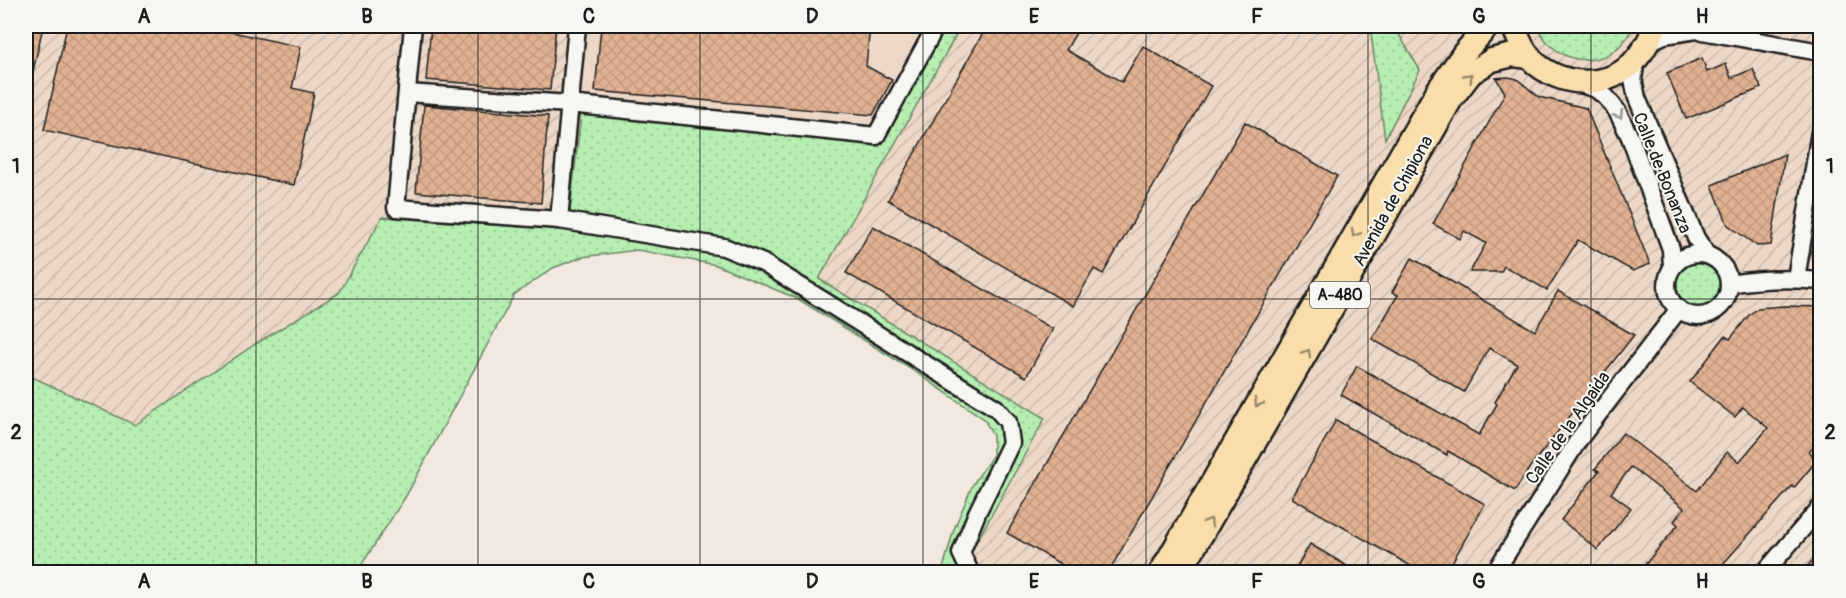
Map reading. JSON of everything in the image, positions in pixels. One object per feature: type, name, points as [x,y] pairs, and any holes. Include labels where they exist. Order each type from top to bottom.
[{"type":"main road","name":"Avenida de Chipiona","points":[[1161,573],[1438,90],[1464,53],[1488,26]]},
{"type":"main road","points":[[1513,26],[1519,42],[1542,69],[1557,77],[1574,81],[1591,82],[1623,71],[1646,42]]},
{"type":"main road","name":"Avenida de Chipiona","points":[[1180,573],[1450,99],[1471,73],[1492,60],[1513,55],[1530,57]]},
{"type":"street","points":[[413,26],[396,208],[559,220],[724,247],[763,263],[996,408],[1008,422],[1011,443],[977,513],[961,553],[970,573]]},
{"type":"street","points":[[559,220],[577,26]]},
{"type":"street","points":[[406,93],[569,104],[876,136],[936,26]]},
{"type":"street","points":[[1646,42],[1692,28],[1821,52]]},
{"type":"street","name":"Calle de Bonanza","points":[[1646,42],[1634,79],[1637,99],[1696,238],[1707,255]]},
{"type":"street","name":"Calle de Bonanza","points":[[1574,81],[1596,89],[1617,111],[1630,136],[1671,249],[1672,267]]},
{"type":"street","points":[[1796,279],[1821,132]]},
{"type":"street","points":[[1688,255],[1707,255],[1716,259],[1723,266],[1729,284],[1727,294],[1723,303],[1707,315],[1687,314],[1672,303],[1666,285],[1668,276],[1672,267],[1688,255]]},
{"type":"street","points":[[1729,284],[1756,280],[1821,281]]},
{"type":"street","name":"Calle de la Algaida","points":[[1495,573],[1579,439],[1678,309]]},
{"type":"street","points":[[1765,573],[1821,508]]},
{"type":"shaded area","points":[[26,26],[589,26],[568,230],[382,217],[339,293],[257,343],[135,425],[26,374]]},
{"type":"shaded area","points":[[580,26],[936,26],[876,136],[569,104]]},
{"type":"shaded area","points":[[961,26],[1370,26],[1385,138],[1419,70],[1394,26],[1820,26],[1820,572],[960,572],[1045,418],[819,279]]},
{"type":"green space","points":[[936,26],[961,26],[819,279],[1045,418],[960,572],[942,572],[954,529],[973,484],[993,455],[993,436],[984,419],[917,373],[798,299],[716,265],[638,250],[582,257],[553,268],[514,295],[406,496],[357,572],[26,572],[26,374],[135,425],[257,343],[339,293],[382,217],[568,230],[582,105],[876,136]]},
{"type":"green space","points":[[1370,26],[1394,26],[1420,70],[1385,139]]},
{"type":"green space","points":[[1537,26],[1633,26],[1624,41],[1613,52],[1600,58],[1585,60],[1558,51],[1546,41]]},
{"type":"green space","points":[[1698,260],[1715,267],[1722,284],[1715,301],[1698,308],[1681,301],[1674,284],[1681,267]]},
{"type":"building","points":[[26,26],[43,26],[31,81],[26,81]]},
{"type":"building","points":[[67,26],[205,26],[301,47],[292,88],[314,93],[294,185],[44,130]]},
{"type":"building","points":[[431,26],[556,26],[550,90],[426,80]]},
{"type":"building","points":[[601,26],[870,26],[866,66],[892,80],[873,115],[595,91]]},
{"type":"building","points":[[987,26],[1080,26],[1066,50],[1122,82],[1143,46],[1211,86],[1103,274],[1094,269],[1073,306],[888,200]]},
{"type":"building","points":[[1702,58],[1707,72],[1726,64],[1731,78],[1753,69],[1761,88],[1686,119],[1667,73]]},
{"type":"building","points":[[1496,78],[1517,79],[1539,97],[1586,108],[1650,264],[1633,271],[1578,240],[1547,290],[1504,266],[1501,272],[1470,272],[1486,243],[1464,231],[1460,239],[1433,224],[1505,93]]},
{"type":"building","points":[[424,105],[548,116],[541,203],[416,192]]},
{"type":"building","points":[[1245,122],[1337,176],[1108,573],[1076,573],[1007,533]]},
{"type":"building","points":[[1785,154],[1771,245],[1757,246],[1728,225],[1712,185]]},
{"type":"building","points":[[873,226],[1053,329],[1026,377],[846,273]]},
{"type":"building","points":[[1412,258],[1535,331],[1558,291],[1634,335],[1530,467],[1515,491],[1448,451],[1447,455],[1341,395],[1357,366],[1479,435],[1497,404],[1495,402],[1517,364],[1489,348],[1464,392],[1372,339],[1398,295],[1392,292]]},
{"type":"building","points":[[1821,307],[1821,439],[1809,452],[1817,460],[1715,573],[1638,573],[1678,525],[1674,521],[1684,508],[1631,467],[1611,493],[1631,508],[1598,550],[1561,520],[1599,471],[1595,469],[1623,433],[1697,491],[1727,452],[1739,462],[1768,428],[1743,407],[1735,417],[1690,382],[1725,336],[1730,339],[1749,315],[1758,308]]},
{"type":"building","points":[[1336,420],[1485,504],[1446,573],[1423,573],[1292,498]]},
{"type":"building","points":[[1310,544],[1359,573],[1293,573]]},
{"type":"building","points":[[1821,551],[1821,573],[1801,573]]}]
